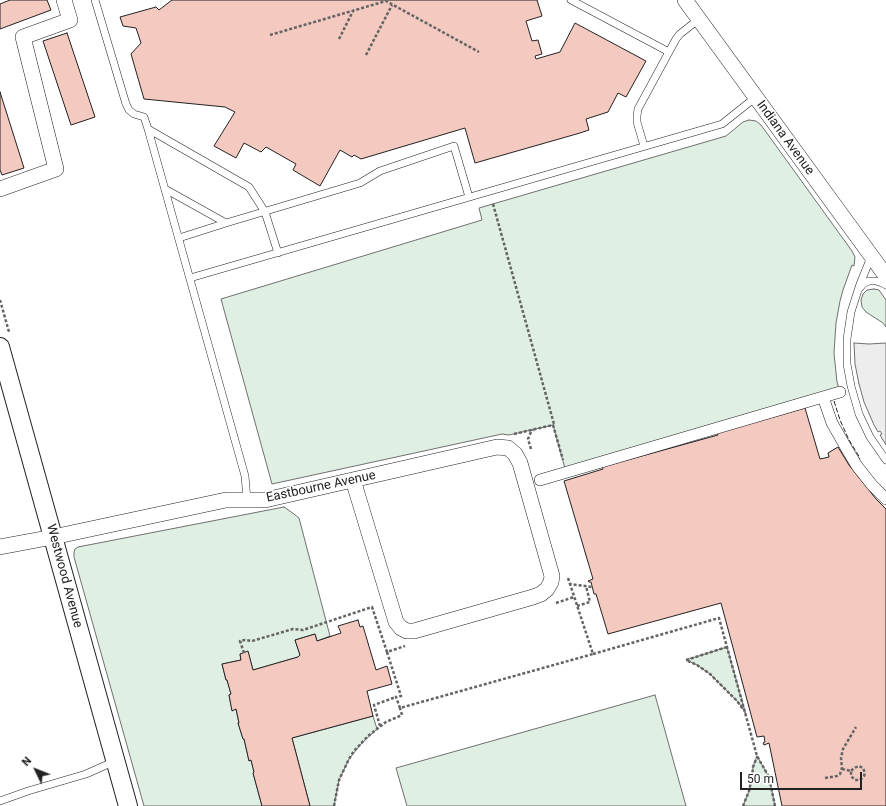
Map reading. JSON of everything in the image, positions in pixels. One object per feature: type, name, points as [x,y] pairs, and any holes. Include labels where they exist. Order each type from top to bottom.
[{"type":"street","points":[[0,189],[56,169],[23,37],[70,20],[64,0]]},
{"type":"street","name":"Indiana Avenue","points":[[685,0],[886,276]]},
{"type":"street","name":"Westwood Avenue","points":[[0,347],[128,806]]},
{"type":"street","points":[[533,481],[840,392]]},
{"type":"street","points":[[823,398],[832,423],[857,466],[872,485],[886,499]]},
{"type":"street","name":"Eastbourne Avenue","points":[[0,547],[226,500],[265,500],[497,447],[508,448],[515,454],[533,481],[552,576],[547,589],[541,594],[533,597],[414,631],[407,631],[401,628],[396,622],[353,480]]},
{"type":"lane","points":[[95,0],[126,104],[129,110],[134,114],[144,117],[148,129],[245,476],[247,500]]},
{"type":"lane","points":[[571,0],[669,52]]},
{"type":"lane","points":[[644,146],[637,122],[638,109],[680,34],[699,19]]},
{"type":"lane","points":[[190,278],[722,124],[756,98]]},
{"type":"lane","points":[[148,129],[249,187],[265,212],[278,253]]},
{"type":"lane","points":[[179,238],[360,183],[380,171],[454,146],[469,197]]},
{"type":"lane","points":[[165,189],[226,223]]},
{"type":"lane","points":[[872,257],[858,289],[851,312],[847,339],[847,364],[851,386],[859,414],[870,437],[886,460]]},
{"type":"lane","points":[[858,289],[869,281],[882,282],[886,285]]},
{"type":"lane","points":[[0,801],[86,774],[116,761]]},
{"type":"path","points":[[270,35],[386,2],[479,52]]},
{"type":"path","points":[[366,55],[392,5]]},
{"type":"path","points":[[339,39],[353,11]]},
{"type":"path","points":[[493,204],[566,472]]},
{"type":"path","points":[[509,435],[553,425]]},
{"type":"path","points":[[531,450],[528,439],[531,432],[535,429]]},
{"type":"path","points":[[566,581],[567,576],[593,654]]},
{"type":"path","points":[[570,584],[592,587]]},
{"type":"path","points":[[577,606],[590,602],[586,586]]},
{"type":"path","points":[[549,605],[574,597]]},
{"type":"path","points":[[244,653],[240,641],[252,640],[293,629],[304,630],[372,607],[401,696],[374,705],[380,726]]},
{"type":"path","points":[[400,708],[719,618],[757,756],[769,777],[775,806]]},
{"type":"path","points":[[387,652],[409,645]]},
{"type":"path","points":[[727,647],[686,660],[697,665],[710,674],[737,701],[746,715]]},
{"type":"path","points":[[334,806],[339,780],[349,759],[368,736],[380,726],[402,715],[396,697]]},
{"type":"path","points":[[825,778],[840,774],[842,769],[843,749],[856,727]]},
{"type":"path","points":[[743,806],[751,783],[753,767],[757,756]]},
{"type":"path","points":[[859,766],[864,768],[865,773],[863,778],[858,780],[852,778],[851,771],[859,766]]},
{"type":"path","points":[[842,769],[851,771]]},
{"type":"green space","points":[[749,120],[756,121],[761,125],[855,257],[854,266],[852,265],[843,290],[836,323],[834,353],[837,382],[840,392],[566,472],[553,425],[509,435],[502,434],[272,484],[221,299],[482,220],[479,208],[726,136],[743,122]]},
{"type":"green space","points":[[867,290],[879,290],[886,300],[886,327],[883,323],[866,312],[862,307],[861,300],[863,294]]},
{"type":"green space","points":[[284,507],[299,518],[330,636],[317,641],[315,634],[295,640],[300,655],[298,657],[253,670],[248,652],[240,654],[241,660],[222,664],[231,694],[229,695],[232,710],[236,709],[238,723],[244,739],[249,761],[251,760],[262,806],[144,806],[74,557],[75,549],[78,547]]},
{"type":"green space","points":[[727,647],[746,715],[737,701],[710,674],[697,665],[686,660]]},
{"type":"green space","points":[[655,695],[686,806],[407,806],[396,768]]},
{"type":"green space","points":[[373,716],[377,729],[361,744],[349,759],[339,780],[334,806],[310,806],[292,738]]},
{"type":"green space","points":[[757,756],[769,777],[775,806],[743,806],[749,791],[753,767]]},
{"type":"shaded area","points":[[854,343],[886,343],[886,445],[880,435],[882,434],[880,431],[878,432],[874,425],[864,402],[855,364]]},
{"type":"building","points":[[10,0],[47,0],[51,10],[0,29],[0,4]]},
{"type":"building","points":[[172,0],[537,0],[542,16],[526,21],[532,41],[538,40],[542,54],[535,56],[536,59],[560,52],[575,23],[646,61],[626,97],[618,93],[608,112],[586,119],[589,130],[475,163],[465,128],[361,159],[354,155],[352,157],[340,150],[320,186],[293,170],[296,164],[266,147],[261,152],[244,143],[236,158],[214,146],[235,112],[225,107],[144,99],[131,54],[141,43],[136,28],[123,26],[120,17],[156,7],[159,10]]},
{"type":"building","points":[[67,33],[95,117],[71,125],[43,41]]},
{"type":"building","points":[[0,92],[24,168],[2,175],[0,170]]},
{"type":"building","points":[[805,408],[820,459],[829,457],[828,453],[838,447],[849,465],[876,499],[886,509],[886,806],[782,806],[769,743],[764,745],[764,736],[757,737],[721,603],[608,634],[596,594],[594,594],[591,582],[588,581],[593,579],[564,481],[603,469],[602,467],[718,435],[717,433]]},
{"type":"building","points":[[358,620],[360,627],[363,626],[376,670],[387,666],[392,684],[367,691],[373,716],[292,738],[310,806],[262,806],[251,760],[249,761],[244,739],[238,723],[236,709],[232,711],[229,695],[231,694],[222,664],[241,660],[240,654],[248,651],[253,670],[298,657],[300,655],[295,640],[315,634],[317,641],[341,633],[338,626]]},
{"type":"fence","points":[[834,401],[840,420],[849,440],[860,458],[859,459]]}]
